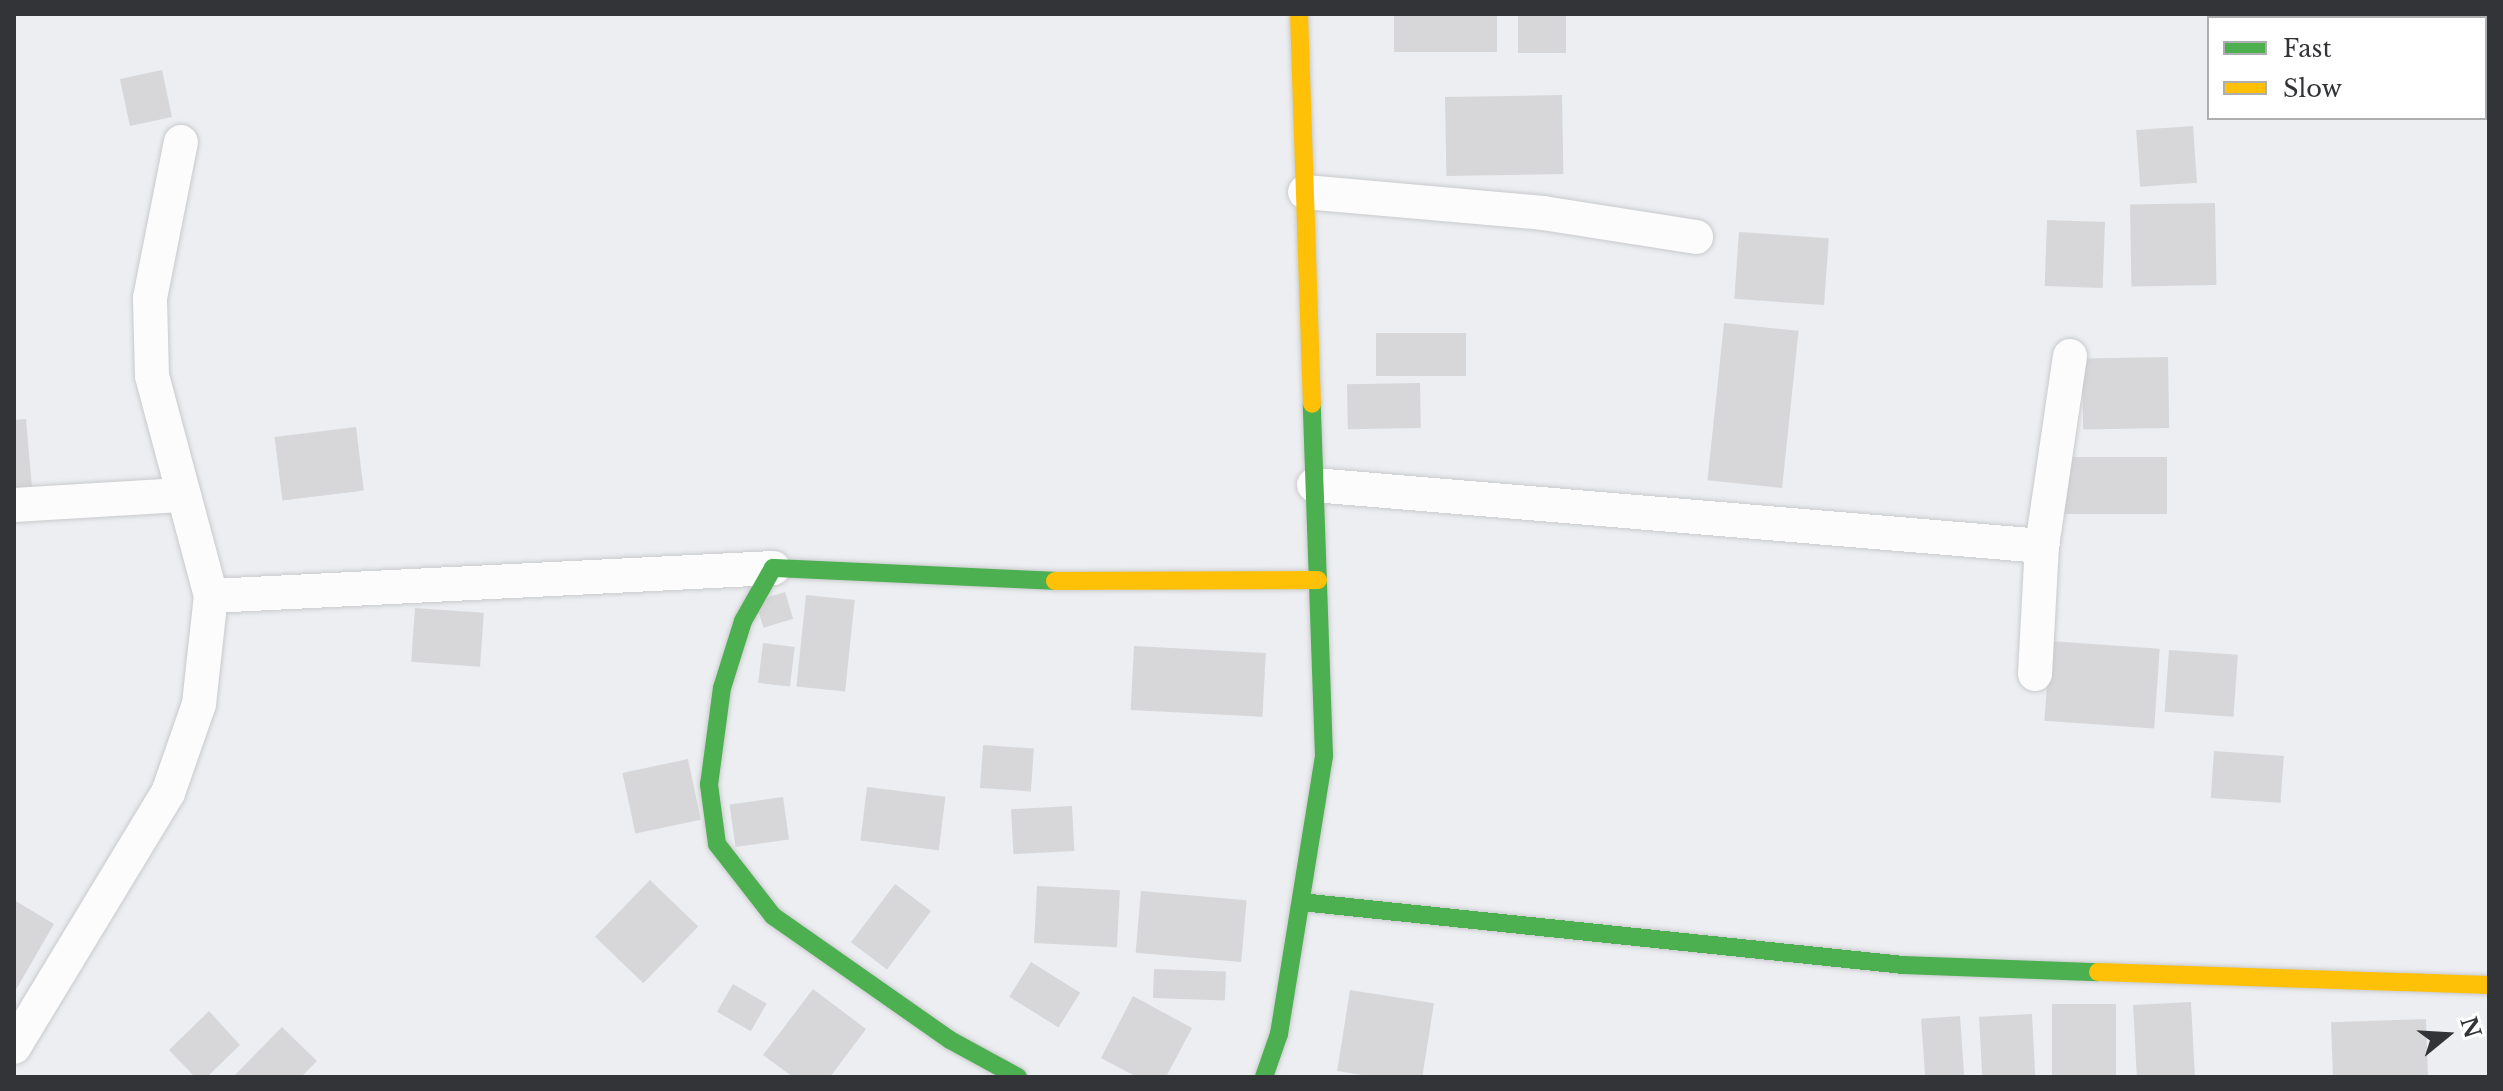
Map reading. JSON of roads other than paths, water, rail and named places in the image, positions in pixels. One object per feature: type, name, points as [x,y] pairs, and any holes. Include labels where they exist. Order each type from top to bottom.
[{"type":"street","points":[[1264,1077],[1279,1034],[1324,756],[1299,14]]},
{"type":"street","points":[[14,1047],[168,793],[199,704],[211,596],[181,495],[152,376],[150,298],[181,142]]},
{"type":"street","points":[[1305,192],[1543,213],[1696,237]]},
{"type":"street","points":[[2035,674],[2042,546],[2070,356]]},
{"type":"street","points":[[1314,485],[2042,546]]},
{"type":"street","points":[[14,505],[181,495]]},
{"type":"street","points":[[211,596],[773,568],[1127,584],[1318,580]]},
{"type":"street","points":[[773,568],[743,621],[722,688],[709,785],[717,844],[773,916],[950,1040],[1018,1077]]},
{"type":"street","points":[[1301,902],[1903,965],[2488,985]]}]
